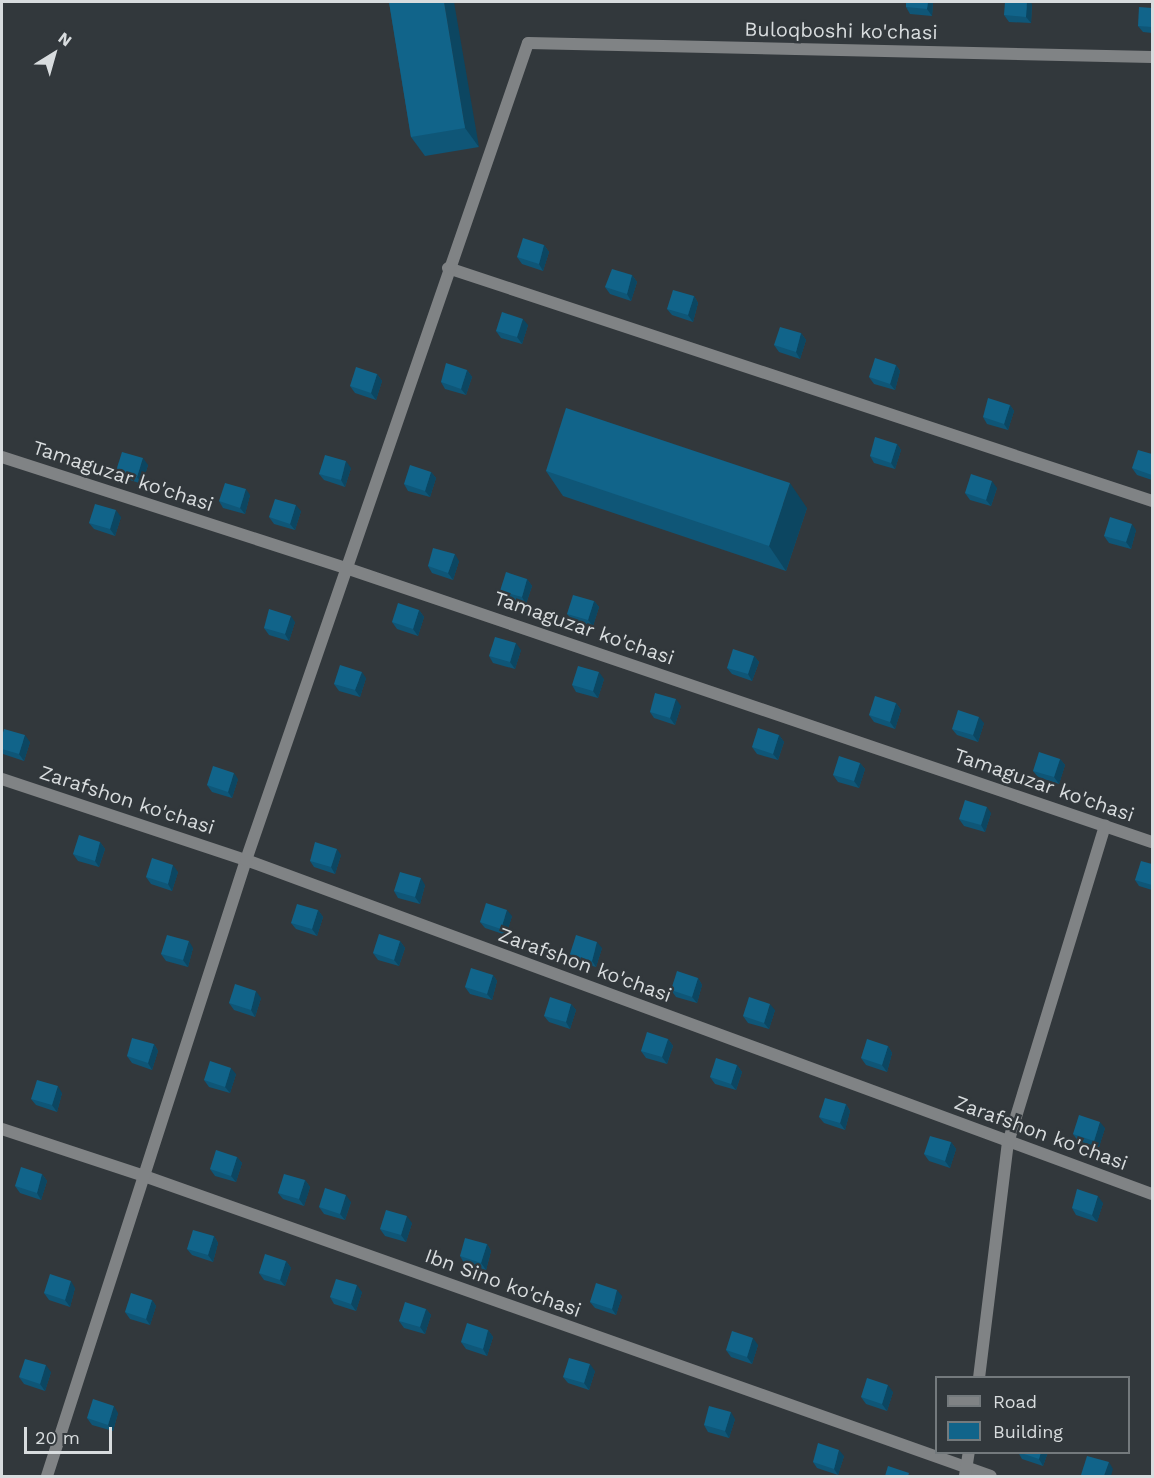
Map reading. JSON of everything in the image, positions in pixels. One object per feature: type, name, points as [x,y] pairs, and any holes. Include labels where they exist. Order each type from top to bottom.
[{"type":"street","name":"Buloqboshi ko'chasi","points":[[448,268],[528,44],[1152,57]]},
{"type":"street","points":[[47,1476],[147,1177],[246,860],[448,268],[1152,501]]},
{"type":"street","name":"Tamaguzar ko'chasi","points":[[2,457],[346,568],[1152,842]]},
{"type":"street","name":"Zarafshon ko'chasi","points":[[2,779],[246,860],[1008,1143],[1152,1194]]},
{"type":"street","points":[[979,1376],[1008,1143],[1105,826]]},
{"type":"street","name":"Ibn Sino ko'chasi","points":[[2,1129],[147,1177],[966,1472],[991,1476]]},
{"type":"street","points":[[966,1472],[969,1454]]},
{"type":"building","points":[[389,2],[444,2],[465,128],[411,137]]},
{"type":"building","points":[[906,2],[928,2],[927,9],[906,7]]},
{"type":"building","points":[[1005,2],[1027,2],[1026,17],[1004,15]]},
{"type":"building","points":[[1139,7],[1152,8],[1152,27],[1138,26]]},
{"type":"building","points":[[523,238],[544,245],[539,264],[517,257]]},
{"type":"building","points":[[612,269],[632,275],[627,294],[605,287]]},
{"type":"building","points":[[673,290],[694,296],[688,315],[667,309]]},
{"type":"building","points":[[502,312],[523,319],[517,337],[496,331]]},
{"type":"building","points":[[780,327],[801,333],[796,352],[774,345]]},
{"type":"building","points":[[875,358],[896,365],[890,384],[869,377]]},
{"type":"building","points":[[446,363],[467,370],[461,389],[441,382]]},
{"type":"building","points":[[356,367],[377,374],[371,393],[350,386]]},
{"type":"building","points":[[988,398],[1010,405],[1004,424],[983,417]]},
{"type":"building","points":[[566,408],[790,483],[769,546],[546,471]]},
{"type":"building","points":[[875,437],[897,444],[891,463],[870,456]]},
{"type":"building","points":[[1138,450],[1152,454],[1152,475],[1132,468]]},
{"type":"building","points":[[122,452],[143,458],[137,477],[116,471]]},
{"type":"building","points":[[325,455],[346,461],[341,480],[319,474]]},
{"type":"building","points":[[410,465],[431,472],[425,491],[404,484]]},
{"type":"building","points":[[971,474],[992,481],[986,500],[965,493]]},
{"type":"building","points":[[225,483],[246,489],[240,508],[219,501]]},
{"type":"building","points":[[275,499],[296,505],[290,524],[269,517]]},
{"type":"building","points":[[95,504],[116,510],[110,529],[89,523]]},
{"type":"building","points":[[1110,517],[1132,524],[1126,542],[1104,536]]},
{"type":"building","points":[[433,548],[455,554],[448,573],[428,566]]},
{"type":"building","points":[[506,572],[527,579],[522,597],[500,591]]},
{"type":"building","points":[[573,595],[594,601],[588,620],[567,614]]},
{"type":"building","points":[[398,603],[419,610],[413,629],[392,622]]},
{"type":"building","points":[[269,609],[291,616],[285,634],[264,628]]},
{"type":"building","points":[[495,637],[516,643],[510,662],[489,656]]},
{"type":"building","points":[[733,649],[754,656],[748,674],[727,668]]},
{"type":"building","points":[[340,665],[362,672],[355,690],[334,684]]},
{"type":"building","points":[[578,666],[599,672],[593,691],[572,685]]},
{"type":"building","points":[[655,693],[676,699],[670,718],[650,712]]},
{"type":"building","points":[[875,696],[896,703],[890,722],[869,715]]},
{"type":"building","points":[[958,710],[979,717],[973,735],[952,729]]},
{"type":"building","points":[[758,728],[779,735],[773,754],[752,747]]},
{"type":"building","points":[[4,729],[25,735],[19,754],[2,749]]},
{"type":"building","points":[[1039,752],[1060,759],[1054,777],[1033,771]]},
{"type":"building","points":[[839,756],[860,763],[854,781],[833,775]]},
{"type":"building","points":[[213,766],[234,773],[228,792],[207,785]]},
{"type":"building","points":[[965,800],[987,807],[981,825],[959,819]]},
{"type":"building","points":[[79,835],[100,842],[95,861],[73,854]]},
{"type":"building","points":[[315,842],[337,849],[331,867],[310,861]]},
{"type":"building","points":[[152,858],[173,865],[168,884],[146,877]]},
{"type":"building","points":[[1141,861],[1152,864],[1152,885],[1135,880]]},
{"type":"building","points":[[400,872],[421,878],[415,897],[394,891]]},
{"type":"building","points":[[486,903],[507,910],[501,929],[480,922]]},
{"type":"building","points":[[297,904],[318,910],[312,929],[291,923]]},
{"type":"building","points":[[379,934],[400,941],[394,960],[373,953]]},
{"type":"building","points":[[167,935],[189,941],[183,960],[161,954]]},
{"type":"building","points":[[576,935],[597,942],[592,961],[570,954]]},
{"type":"building","points":[[471,968],[493,975],[487,994],[465,987]]},
{"type":"building","points":[[677,971],[698,978],[692,997],[671,990]]},
{"type":"building","points":[[235,984],[256,991],[251,1010],[229,1003]]},
{"type":"building","points":[[550,997],[571,1004],[566,1022],[544,1016]]},
{"type":"building","points":[[749,997],[770,1004],[764,1023],[743,1016]]},
{"type":"building","points":[[647,1032],[668,1039],[662,1057],[641,1051]]},
{"type":"building","points":[[132,1038],[154,1044],[148,1063],[127,1056]]},
{"type":"building","points":[[867,1039],[888,1046],[882,1065],[861,1058]]},
{"type":"building","points":[[716,1058],[737,1065],[731,1084],[710,1077]]},
{"type":"building","points":[[210,1061],[231,1068],[225,1087],[204,1080]]},
{"type":"building","points":[[37,1080],[58,1086],[52,1105],[31,1099]]},
{"type":"building","points":[[825,1098],[846,1104],[840,1123],[819,1117]]},
{"type":"building","points":[[1079,1115],[1100,1122],[1094,1141],[1073,1134]]},
{"type":"building","points":[[930,1136],[951,1142],[945,1161],[924,1154]]},
{"type":"building","points":[[216,1150],[237,1157],[231,1176],[210,1169]]},
{"type":"building","points":[[21,1167],[42,1174],[37,1193],[15,1186]]},
{"type":"building","points":[[284,1174],[305,1180],[299,1199],[278,1193]]},
{"type":"building","points":[[325,1188],[346,1195],[340,1214],[319,1207]]},
{"type":"building","points":[[1077,1189],[1098,1196],[1092,1215],[1072,1208]]},
{"type":"building","points":[[386,1210],[407,1216],[401,1235],[380,1229]]},
{"type":"building","points":[[193,1230],[214,1236],[208,1255],[187,1249]]},
{"type":"building","points":[[465,1238],[487,1244],[481,1263],[460,1256]]},
{"type":"building","points":[[265,1254],[286,1261],[280,1280],[259,1273]]},
{"type":"building","points":[[50,1274],[71,1281],[65,1300],[44,1293]]},
{"type":"building","points":[[336,1279],[357,1285],[351,1304],[330,1297]]},
{"type":"building","points":[[596,1283],[617,1290],[612,1309],[590,1302]]},
{"type":"building","points":[[131,1293],[152,1300],[146,1319],[125,1312]]},
{"type":"building","points":[[405,1302],[426,1309],[420,1327],[399,1321]]},
{"type":"building","points":[[467,1323],[488,1330],[483,1349],[461,1342]]},
{"type":"building","points":[[732,1331],[753,1338],[747,1357],[726,1350]]},
{"type":"building","points":[[569,1358],[590,1364],[584,1383],[563,1377]]},
{"type":"building","points":[[25,1359],[46,1365],[40,1384],[19,1377]]},
{"type":"building","points":[[867,1378],[888,1385],[882,1404],[861,1397]]},
{"type":"building","points":[[93,1399],[114,1406],[108,1425],[87,1418]]},
{"type":"building","points":[[709,1406],[731,1412],[725,1431],[704,1425]]},
{"type":"building","points":[[818,1443],[839,1450],[834,1469],[813,1462]]},
{"type":"building","points":[[1024,1454],[1040,1454],[1039,1459]]},
{"type":"building","points":[[1087,1456],[1109,1462],[1104,1476],[1081,1475]]},
{"type":"building","points":[[888,1466],[909,1473],[908,1476],[885,1476]]}]
